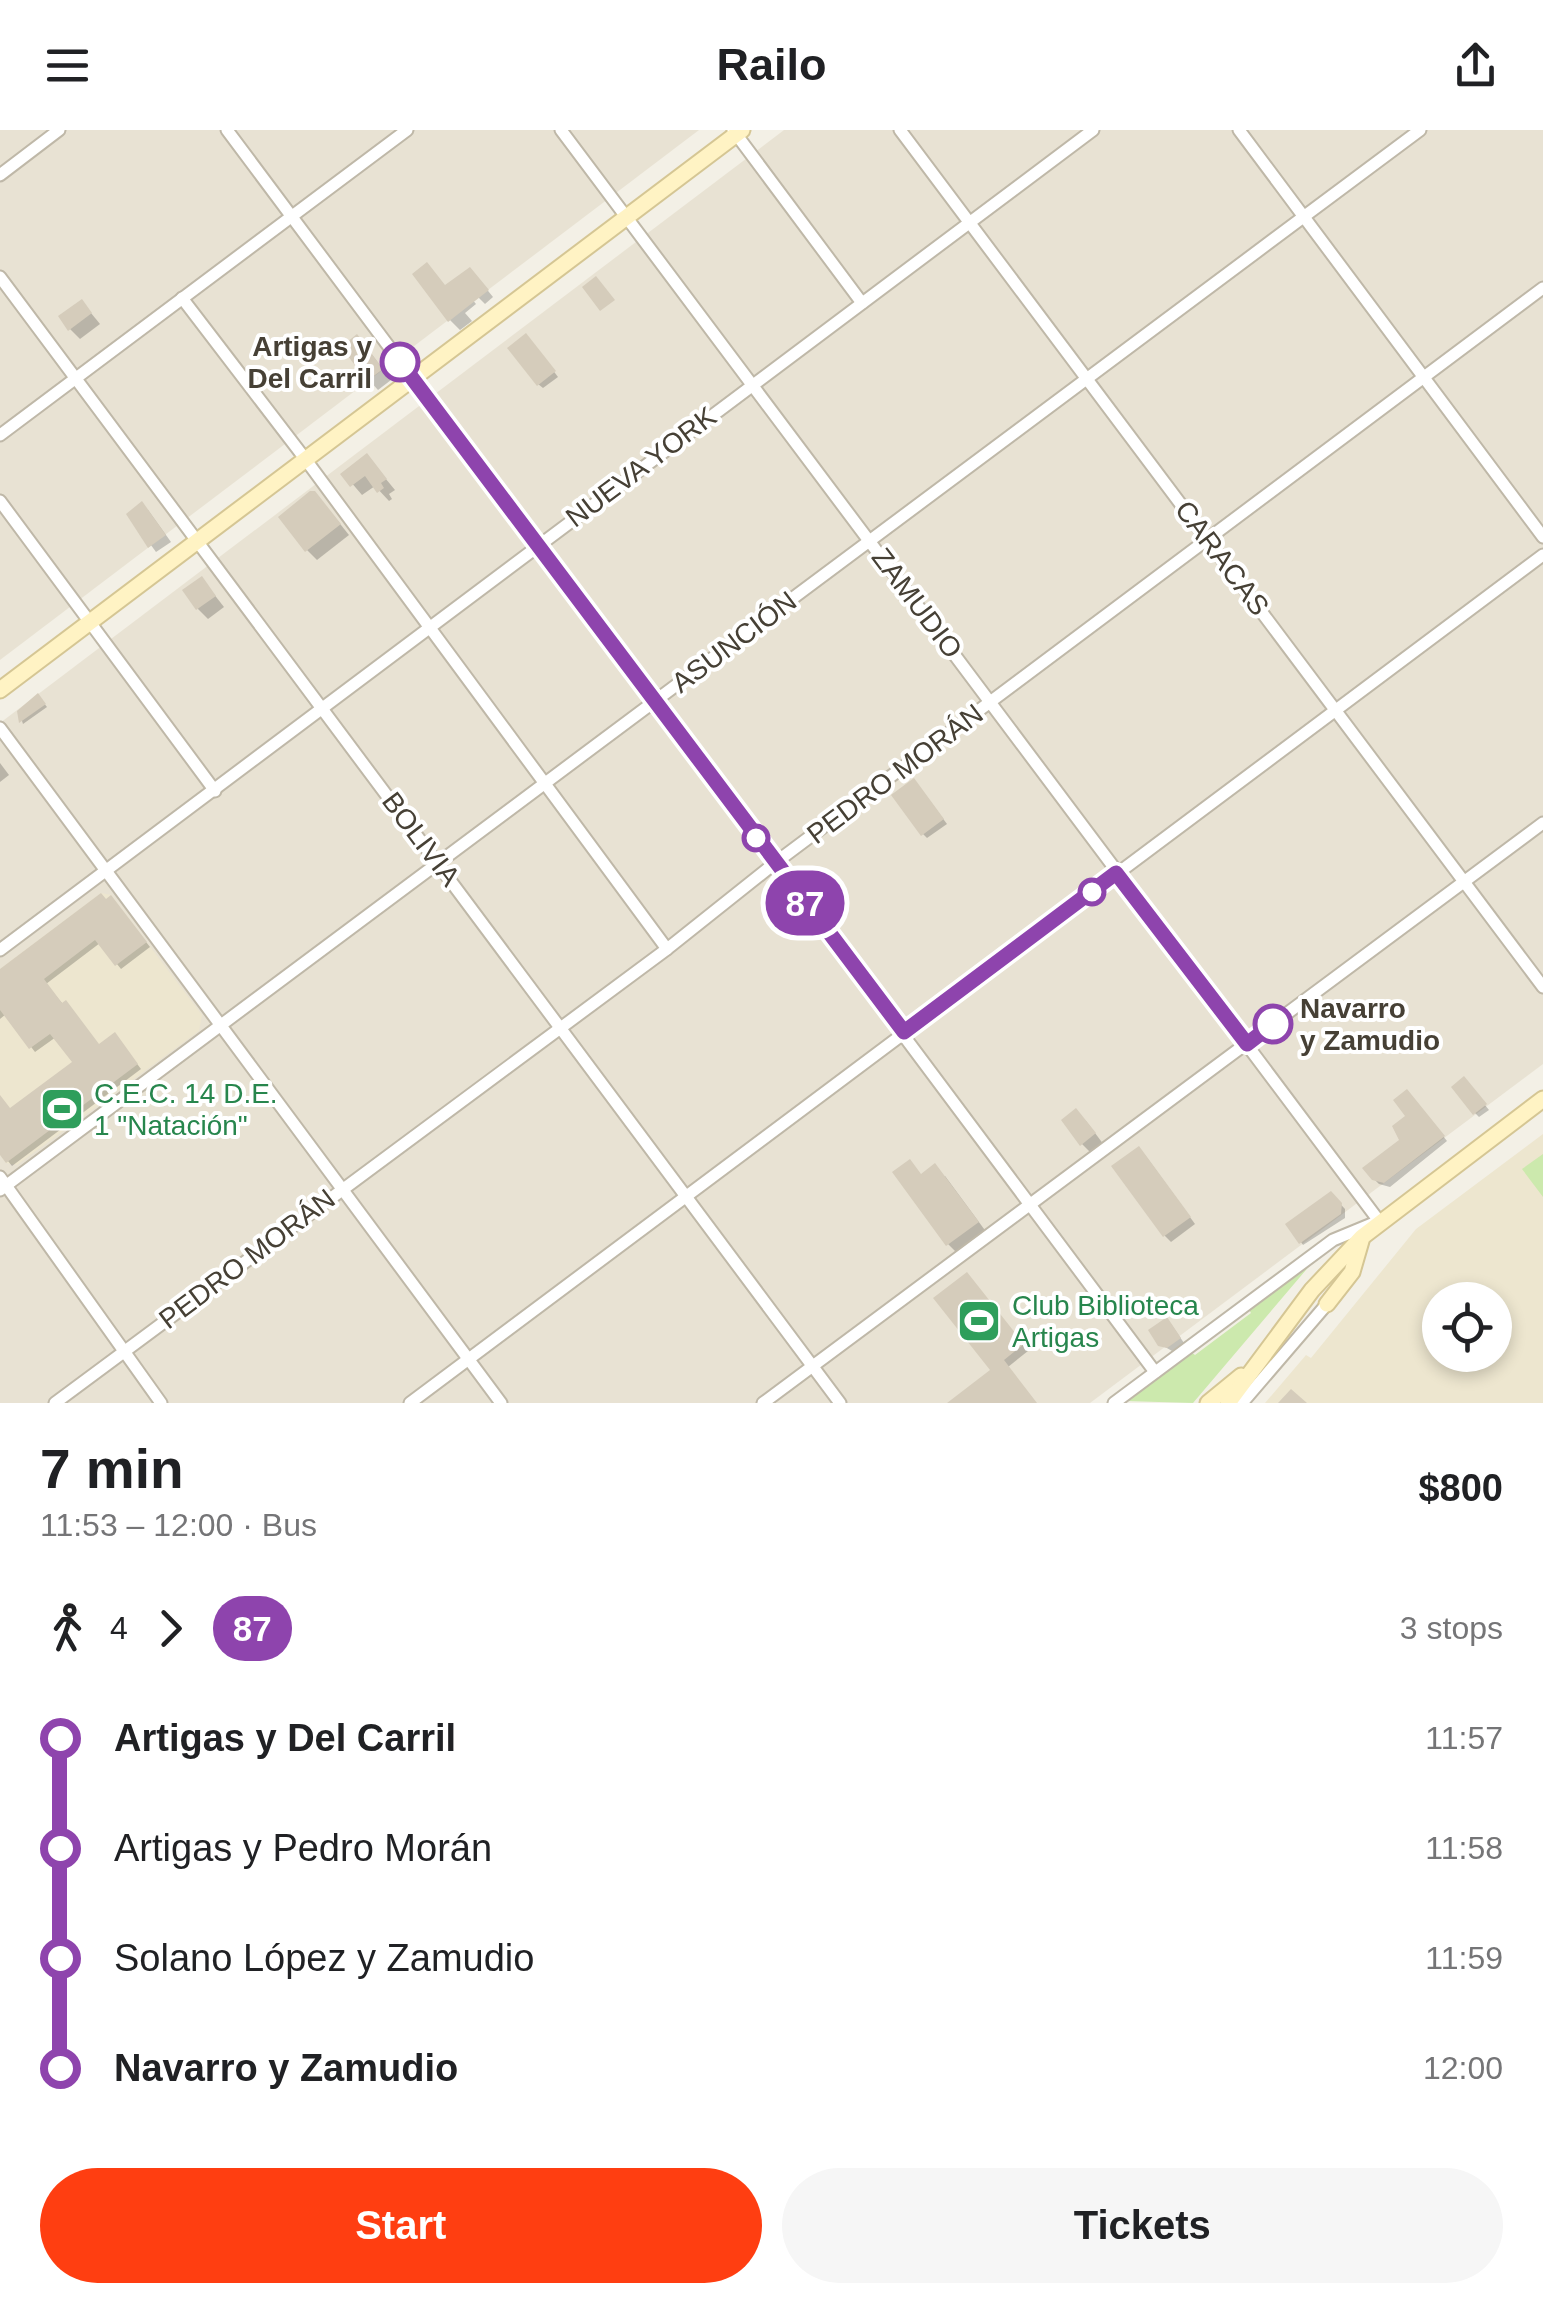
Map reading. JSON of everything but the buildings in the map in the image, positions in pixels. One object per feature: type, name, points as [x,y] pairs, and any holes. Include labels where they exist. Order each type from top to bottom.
[{"type":"main road","points":[[0,690],[414,380],[737,131]]},
{"type":"main road","points":[[1228,1403],[1312,1290],[1362,1237],[1543,1099]]},
{"type":"main road","points":[[1328,1304],[1352,1272],[1362,1237]]},
{"type":"main road","points":[[1208,1403],[1263,1358]]},
{"type":"street","points":[[0,174],[59,130]]},
{"type":"street","points":[[226,130],[1155,1372]]},
{"type":"street","points":[[0,435],[408,130]]},
{"type":"street","name":"ZAMUDIO","points":[[561,130],[1379,1221]]},
{"type":"street","name":"CARACAS","points":[[900,130],[1543,987]]},
{"type":"street","name":"NUEVA YORK","points":[[0,950],[969,222],[1075,135],[1093,130]]},
{"type":"street","points":[[1239,130],[1543,537]]},
{"type":"street","name":"ASUNCIÓN","points":[[2,1184],[1420,130]]},
{"type":"street","points":[[737,131],[862,303]]},
{"type":"street","name":"BOLIVIA","points":[[0,277],[840,1403]]},
{"type":"street","name":"PEDRO MORÁN","points":[[56,1403],[667,950],[775,864],[1543,288]]},
{"type":"street","points":[[182,298],[667,950]]},
{"type":"street","points":[[0,501],[215,791]]},
{"type":"street","points":[[410,1403],[1543,554]]},
{"type":"street","points":[[0,728],[502,1403]]},
{"type":"street","points":[[763,1403],[1543,822]]},
{"type":"street","points":[[2,1184],[161,1403]]},
{"type":"street","points":[[1114,1403],[1333,1240],[1379,1221]]},
{"type":"street","points":[[1242,1403],[1328,1304]]},
{"type":"shaded area","points":[[0,130],[699,130],[0,660]]},
{"type":"shaded area","points":[[784,130],[1543,130],[1543,1064],[1090,1403],[0,1403],[0,723]]},
{"type":"shaded area","points":[[101,893],[111,895],[202,1015],[199,1031],[17,1165],[6,1163],[0,1155],[0,969]]},
{"type":"shaded area","points":[[1543,1134],[1543,1403],[1265,1403],[1306,1355],[1311,1358],[1416,1229]]},
{"type":"green space","points":[[1543,1154],[1543,1197],[1522,1169]]},
{"type":"green space","points":[[1317,1257],[1193,1403],[1125,1401],[1251,1313],[1248,1308]]},
{"type":"bus line","name":"87","points":[[400,362],[904,1032],[1116,873],[1247,1044],[1273,1024]]},
{"type":"place","name":"Artigas y Del Carril","points":[[400,362]]},
{"type":"place","name":"Navarro y Zamudio","points":[[1273,1024]]},
{"type":"place","name":"C.E.C. 14 D.E. 1 \"Natación\"","points":[[62,1109]]},
{"type":"place","name":"Club Biblioteca Artigas","points":[[979,1321]]}]
